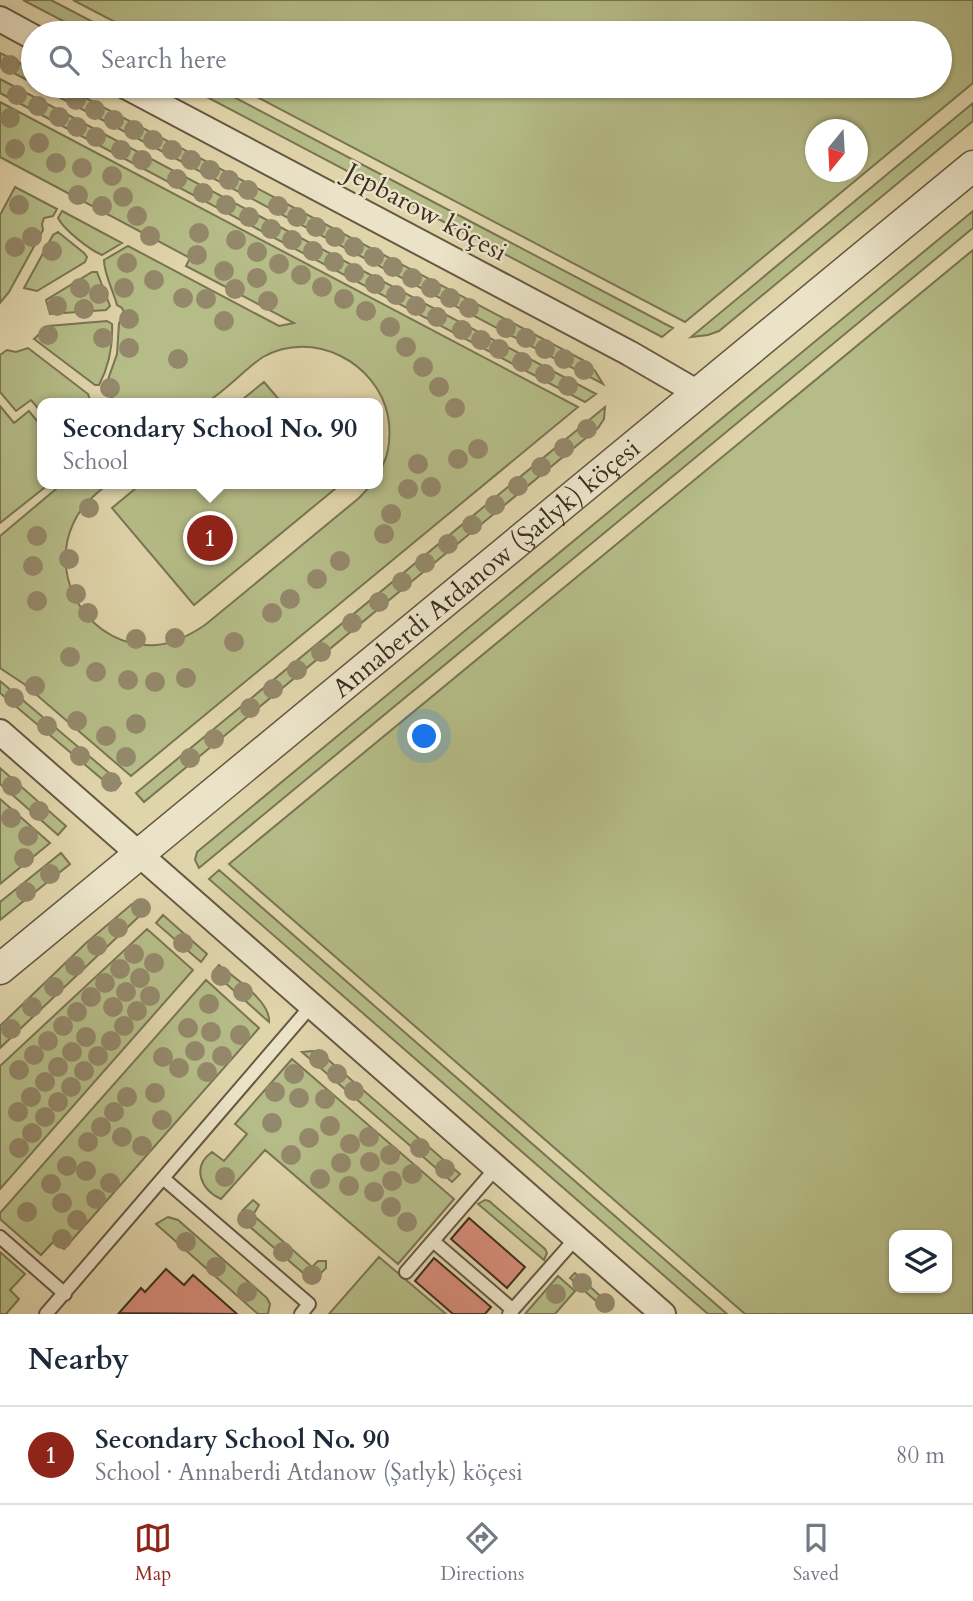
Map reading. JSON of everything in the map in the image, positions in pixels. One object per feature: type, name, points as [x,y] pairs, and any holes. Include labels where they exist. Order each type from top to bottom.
[{"type":"street","points":[[0,19],[21,30]]},
{"type":"street","name":"Jepbarow köçesi","points":[[148,98],[617,347],[698,393]]},
{"type":"street","name":"Annaberdi Atdanow (Şatlyk) köçesi","points":[[0,969],[973,166]]},
{"type":"street","points":[[0,732],[663,1314]]},
{"type":"lane","points":[[46,1314],[311,1006]]},
{"type":"lane","points":[[406,1272],[496,1168]]},
{"type":"lane","points":[[164,1179],[309,1304],[301,1314]]},
{"type":"lane","points":[[0,1237],[65,1294]]},
{"type":"lane","points":[[433,1241],[511,1312],[576,1238]]},
{"type":"green space","points":[[23,0],[51,0],[91,21],[63,21]]},
{"type":"green space","points":[[73,0],[973,0],[973,83],[868,170],[868,119],[805,119],[805,182],[854,182],[685,322],[259,98],[952,98],[952,21],[113,21]]},
{"type":"green space","points":[[0,53],[21,64],[21,77],[0,66]]},
{"type":"green space","points":[[0,79],[21,90],[21,98],[36,98],[596,394],[585,402],[0,93]]},
{"type":"green space","points":[[61,98],[86,98],[583,360],[595,371],[603,384]]},
{"type":"green space","points":[[209,98],[236,98],[673,328],[662,337]]},
{"type":"green space","points":[[0,102],[578,407],[131,776],[24,684],[0,668],[0,536],[56,489],[102,489],[83,507],[76,518],[66,546],[66,568],[71,588],[81,607],[95,624],[112,636],[133,643],[169,643],[205,625],[367,489],[383,489],[383,465],[389,445],[388,416],[383,398],[357,366],[322,349],[302,347],[282,349],[263,357],[213,398],[112,398],[105,388],[117,354],[119,323],[125,314],[117,305],[104,260],[128,246],[279,326],[294,323],[186,266],[190,258],[0,157]]},
{"type":"green space","points":[[973,103],[973,121],[719,331],[691,337]]},
{"type":"green space","points":[[15,187],[57,209],[53,216],[44,218],[43,230],[9,292],[0,303],[0,215]]},
{"type":"green space","points":[[62,211],[122,243],[102,255],[78,239],[61,223],[58,218]]},
{"type":"green space","points":[[973,211],[973,228],[199,868],[195,860],[197,852]]},
{"type":"green space","points":[[58,232],[84,253],[87,257],[85,262],[37,291],[24,288],[53,235]]},
{"type":"green space","points":[[973,250],[973,1314],[745,1314],[229,864]]},
{"type":"green space","points":[[92,272],[97,272],[110,306],[106,310],[50,314],[46,300]]},
{"type":"green space","points":[[107,321],[112,324],[111,348],[99,385],[95,385],[34,339],[48,326]]},
{"type":"green space","points":[[28,348],[88,394],[89,398],[37,398],[37,407],[31,400],[16,411],[0,392],[0,355],[7,350],[16,352]]},
{"type":"green space","points":[[264,382],[278,398],[244,398]]},
{"type":"green space","points":[[0,406],[14,423],[29,411],[37,421],[37,489],[43,489],[0,523]]},
{"type":"green space","points":[[605,407],[604,419],[598,428],[144,802],[136,793]]},
{"type":"green space","points":[[135,489],[335,489],[194,605],[112,508]]},
{"type":"green space","points":[[0,681],[121,783],[115,790],[0,693]]},
{"type":"green space","points":[[0,768],[66,826],[58,835],[0,784]]},
{"type":"green space","points":[[0,799],[50,843],[0,884]]},
{"type":"green space","points":[[61,853],[70,864],[0,920],[0,902]]},
{"type":"green space","points":[[219,870],[727,1314],[708,1314],[209,879]]},
{"type":"green space","points":[[141,900],[149,907],[0,1048],[0,1026],[86,943],[132,904]]},
{"type":"green space","points":[[163,915],[207,954],[201,962],[156,923]]},
{"type":"green space","points":[[147,929],[193,970],[0,1189],[0,1066]]},
{"type":"green space","points":[[219,965],[258,998],[268,1014],[269,1022],[213,972]]},
{"type":"green space","points":[[206,980],[259,1028],[64,1249],[55,1240],[41,1255],[0,1219],[0,1213]]},
{"type":"green space","points":[[313,1051],[325,1057],[460,1174],[452,1182],[302,1052]]},
{"type":"green space","points":[[292,1059],[454,1199],[398,1264],[265,1150],[221,1199],[204,1184],[200,1171],[206,1158],[212,1152],[224,1161],[247,1134],[235,1124]]},
{"type":"green space","points":[[253,1200],[259,1205],[253,1215],[312,1267],[318,1261],[326,1261],[326,1268],[314,1280],[242,1220],[242,1211]]},
{"type":"green space","points":[[485,1200],[545,1249],[547,1253],[544,1260],[478,1204]]},
{"type":"green space","points":[[168,1217],[178,1220],[267,1298],[270,1304],[268,1314],[258,1314],[156,1224]]},
{"type":"green space","points":[[0,1252],[25,1274],[10,1290],[19,1299],[6,1314],[0,1314]]},
{"type":"green space","points":[[379,1257],[446,1314],[329,1314]]},
{"type":"green space","points":[[575,1273],[609,1304],[605,1309],[570,1278]]},
{"type":"green space","points":[[558,1276],[575,1291],[555,1314],[525,1314]]},
{"type":"building","points":[[469,1218],[525,1267],[507,1288],[451,1239]]},
{"type":"building","points":[[434,1258],[491,1307],[485,1314],[453,1314],[415,1281]]},
{"type":"building","points":[[166,1269],[184,1285],[193,1275],[237,1314],[119,1313],[141,1288],[145,1292]]},
{"type":"place","name":"Secondary School No. 90","points":[[210,538]]}]
